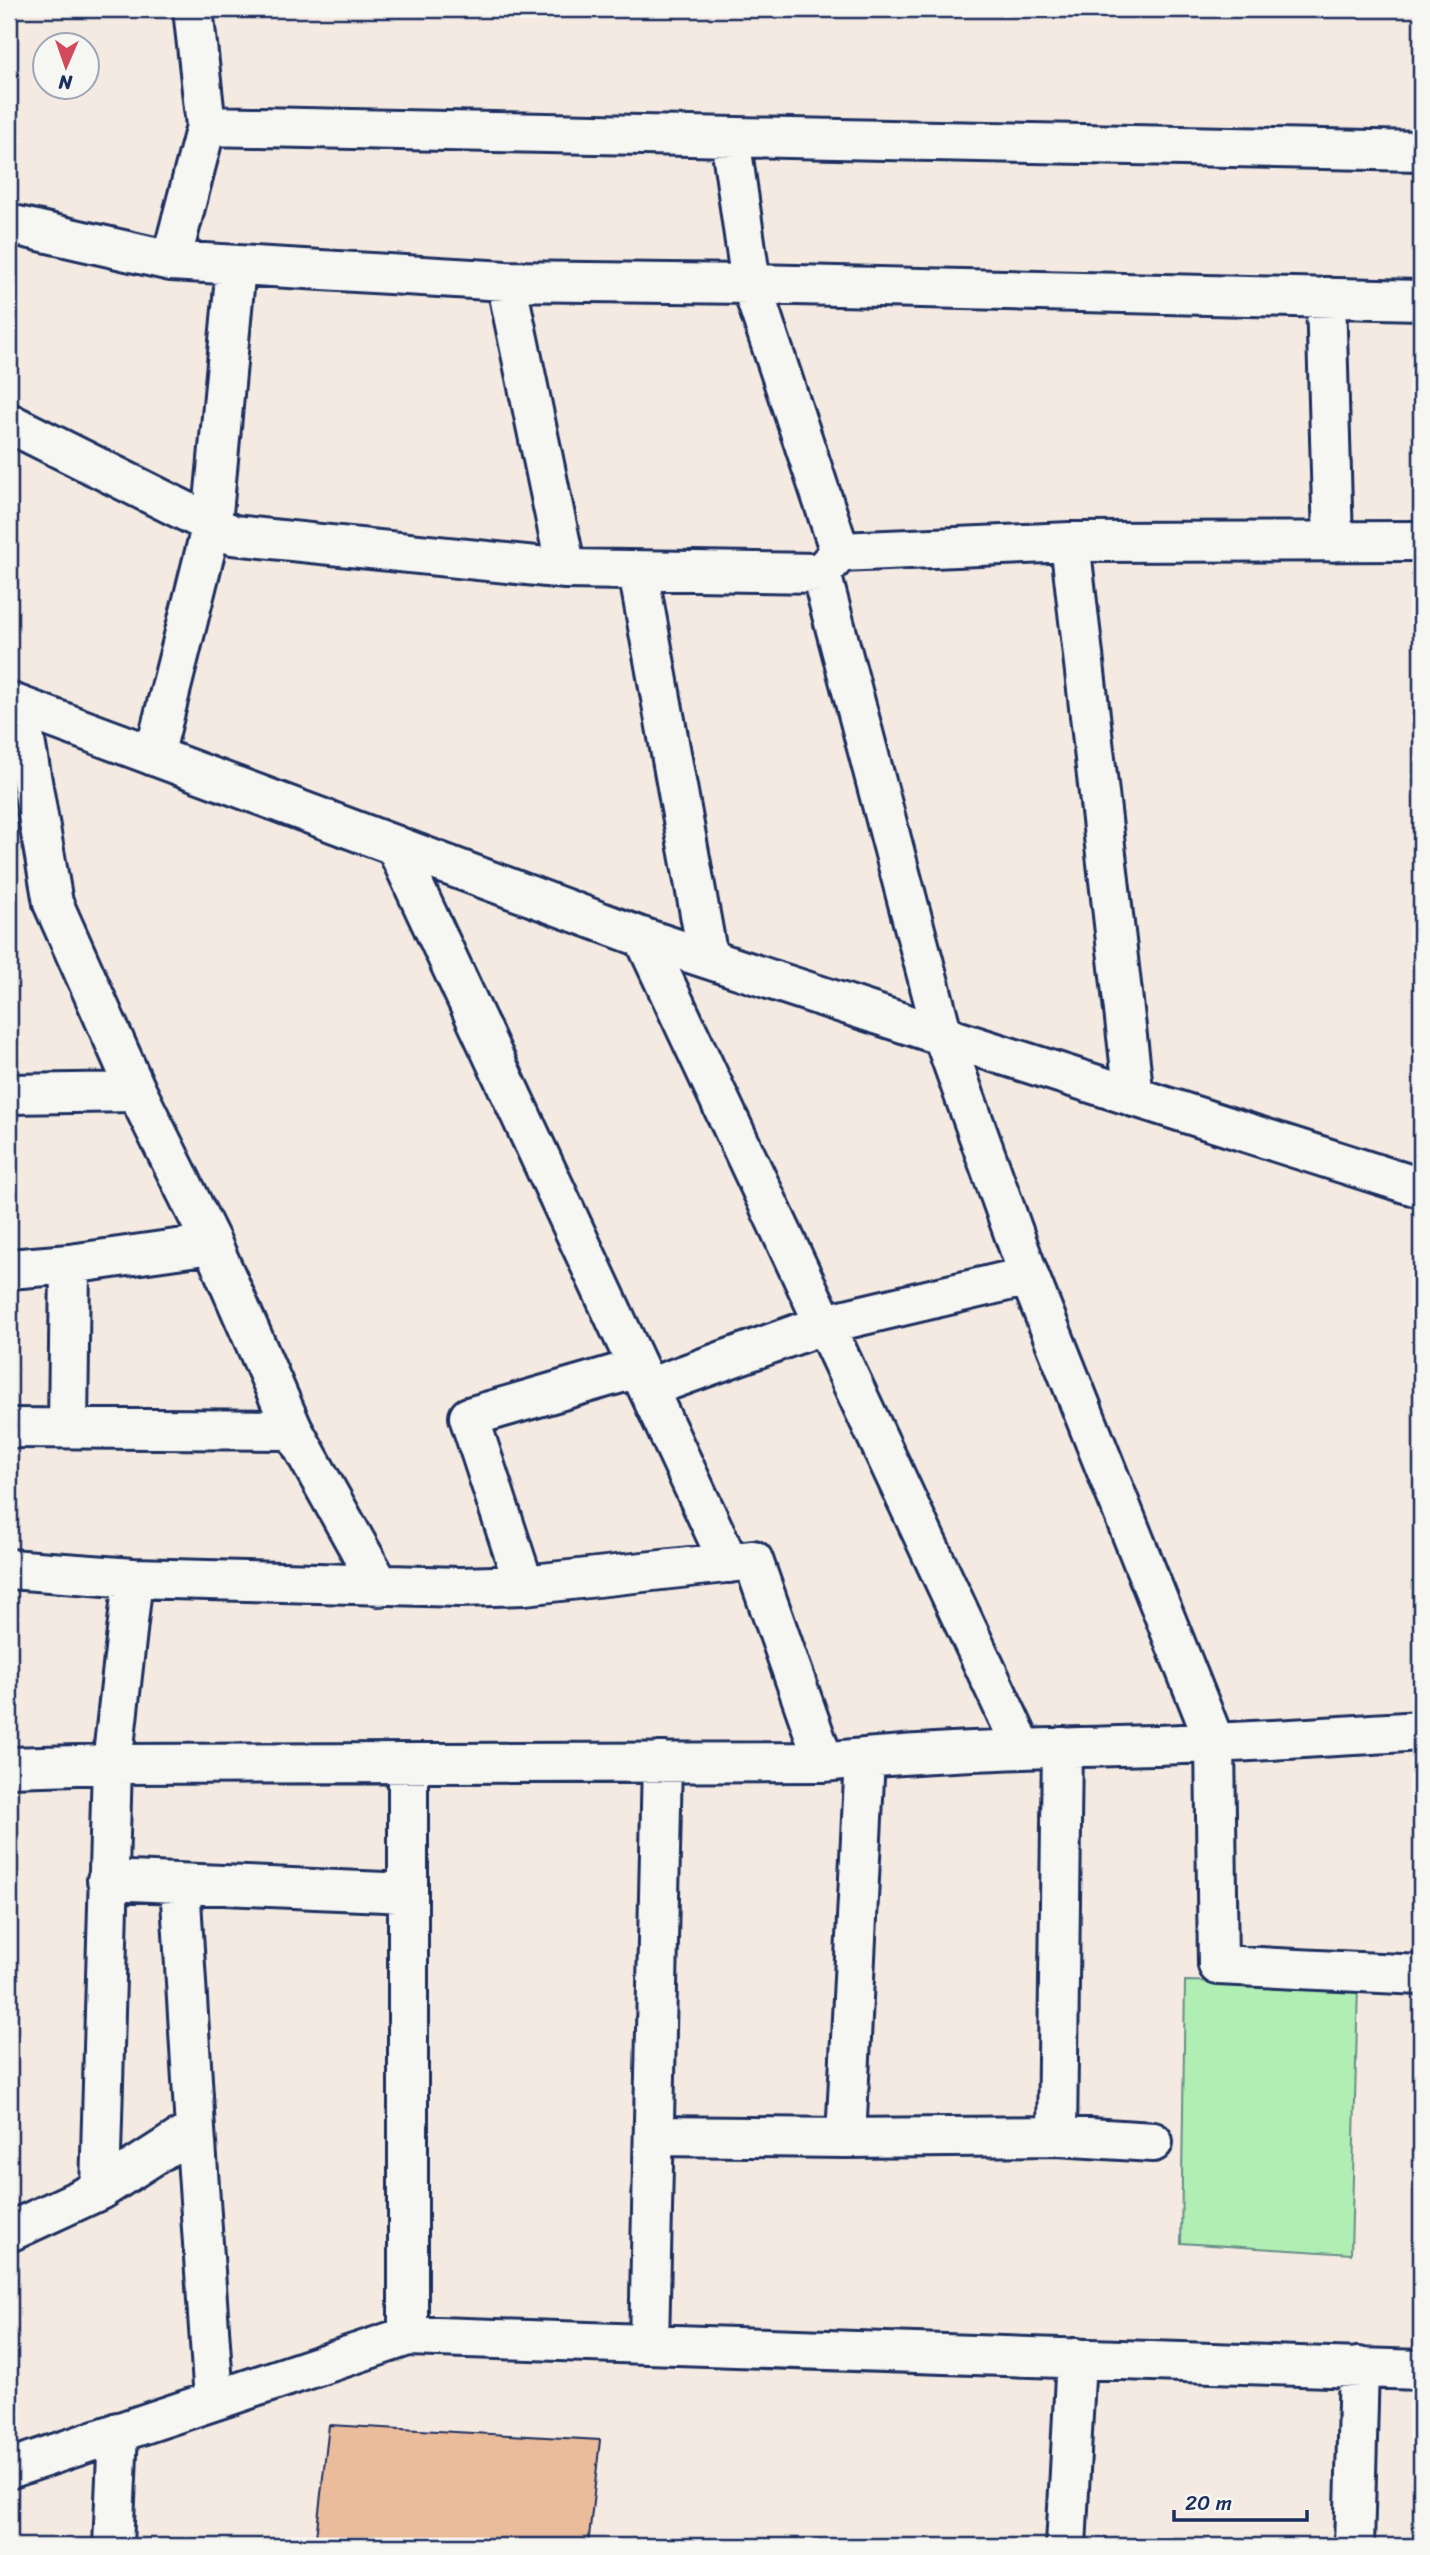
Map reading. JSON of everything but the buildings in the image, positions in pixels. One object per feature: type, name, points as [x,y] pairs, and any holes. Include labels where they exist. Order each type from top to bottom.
[{"type":"street","points":[[170,261],[206,126],[193,9]]},
{"type":"street","points":[[206,126],[1421,151]]},
{"type":"street","points":[[730,136],[751,284],[831,563],[943,1036],[1029,1276],[1215,1743],[1218,1965],[1421,1975]]},
{"type":"street","points":[[9,224],[170,261],[506,281],[1421,300]]},
{"type":"street","points":[[154,756],[212,524],[236,266]]},
{"type":"street","points":[[506,281],[566,569]]},
{"type":"street","points":[[1326,297],[1333,542]]},
{"type":"street","points":[[9,423],[233,534],[566,569],[638,571],[831,563],[1070,542],[1421,541]]},
{"type":"street","points":[[1070,542],[1134,1097]]},
{"type":"street","points":[[638,571],[708,958]]},
{"type":"street","points":[[14,704],[645,938],[1421,1188]]},
{"type":"street","points":[[14,704],[53,903],[136,1092],[212,1244],[293,1430],[380,1586]]},
{"type":"street","points":[[395,845],[729,1563]]},
{"type":"street","points":[[645,938],[1023,1749]]},
{"type":"street","points":[[9,1094],[136,1092]]},
{"type":"street","points":[[9,1269],[70,1264],[212,1244]]},
{"type":"street","points":[[68,1427],[70,1264]]},
{"type":"street","points":[[524,1585],[469,1417],[643,1378],[825,1324],[1029,1276]]},
{"type":"street","points":[[9,1428],[293,1430]]},
{"type":"street","points":[[9,1569],[133,1578],[380,1586],[524,1585],[753,1560],[824,1762]]},
{"type":"street","points":[[100,2190],[112,1765],[133,1578]]},
{"type":"street","points":[[9,1767],[824,1762],[1023,1749],[1215,1743],[1421,1731]]},
{"type":"street","points":[[1057,2136],[1062,1747]]},
{"type":"street","points":[[846,2138],[865,1758]]},
{"type":"street","points":[[649,2344],[662,1762]]},
{"type":"street","points":[[408,1765],[408,2336]]},
{"type":"street","points":[[107,1880],[408,1893]]},
{"type":"street","points":[[180,1884],[214,2400]]},
{"type":"street","points":[[9,2232],[100,2190],[195,2129]]},
{"type":"street","points":[[654,2136],[1057,2136],[1153,2142]]},
{"type":"street","points":[[9,2469],[408,2336],[1421,2370]]},
{"type":"street","points":[[1066,2546],[1076,2358]]},
{"type":"street","points":[[1354,2546],[1359,2367]]},
{"type":"street","points":[[113,2546],[118,2432]]},
{"type":"green space","points":[[1185,1981],[1358,1985],[1351,2254],[1181,2243]]}]
